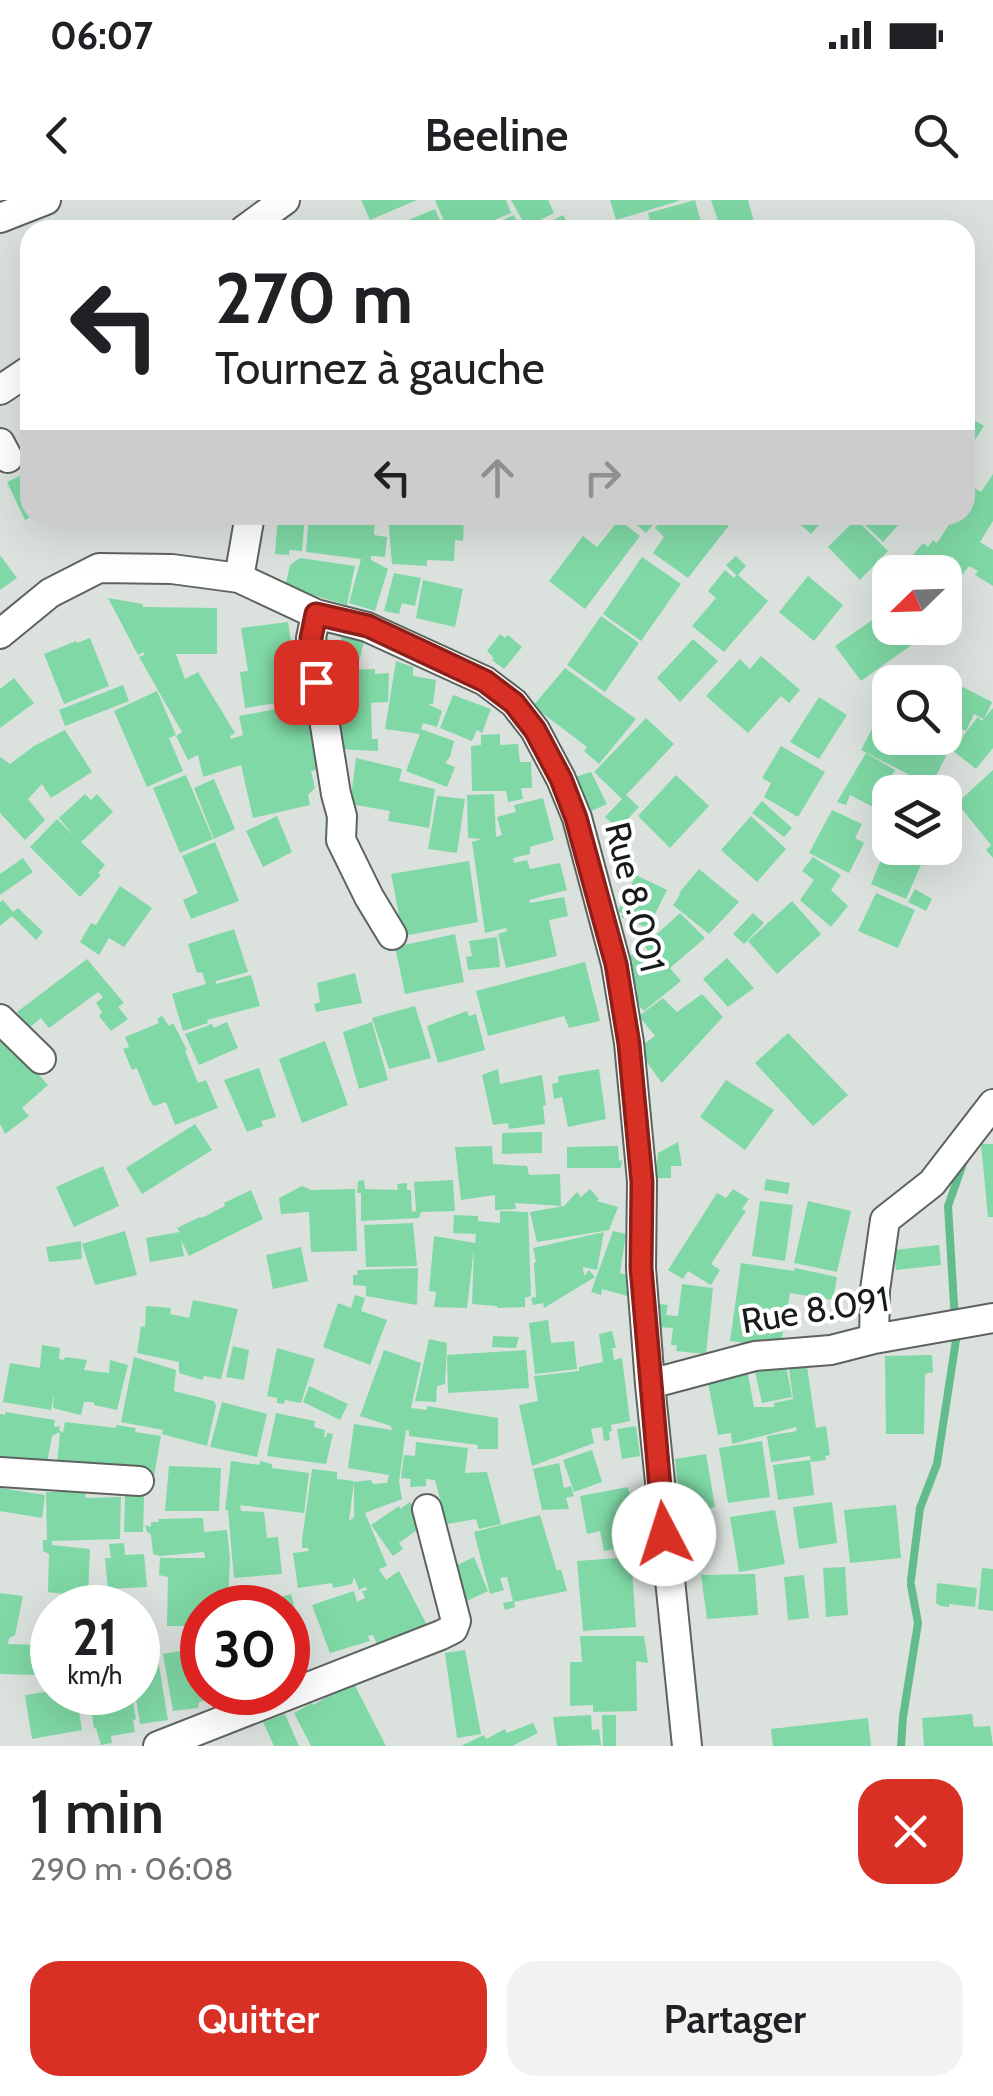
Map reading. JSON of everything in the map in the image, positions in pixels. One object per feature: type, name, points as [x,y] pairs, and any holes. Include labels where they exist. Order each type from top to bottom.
[{"type":"street","points":[[0,218],[46,200]]},
{"type":"street","points":[[258,220],[285,200]]},
{"type":"street","points":[[239,578],[248,525]]},
{"type":"street","name":"Rue 8.001","points":[[0,634],[50,593],[99,568],[172,568],[239,578],[316,614],[368,626],[485,681],[514,703],[535,730],[576,818],[616,964],[629,1044],[642,1182],[641,1268],[650,1384],[688,1746]]},
{"type":"street","points":[[316,614],[311,638],[342,816],[341,840],[368,897],[392,935]]},
{"type":"street","points":[[0,1020],[41,1059]]},
{"type":"street","points":[[874,1339],[875,1290],[885,1220],[932,1183],[993,1104]]},
{"type":"street","name":"Rue 8.091","points":[[650,1384],[755,1356],[831,1350],[993,1318]]},
{"type":"street","points":[[0,1472],[139,1480]]},
{"type":"street","points":[[158,1746],[452,1629],[456,1621],[454,1608],[427,1509]]},
{"type":"building","points":[[361,200],[417,200],[370,220]]},
{"type":"building","points":[[435,200],[506,200],[511,213],[494,220],[444,220]]},
{"type":"building","points":[[511,200],[548,200],[554,213],[540,220],[522,220]]},
{"type":"building","points":[[610,200],[679,200],[679,201],[616,220]]},
{"type":"building","points":[[695,200],[700,220],[650,220],[648,213]]},
{"type":"building","points":[[711,200],[748,200],[753,220],[718,220]]},
{"type":"building","points":[[435,209],[440,220],[409,220]]},
{"type":"building","points":[[975,421],[984,426],[975,440]]},
{"type":"building","points":[[993,474],[993,521],[980,542],[993,550],[993,586],[975,575],[978,571],[969,566],[962,576],[962,555],[913,555],[923,543],[928,547],[933,540],[937,543],[949,525],[975,525],[975,488],[981,492]]},
{"type":"building","points":[[20,476],[20,509],[7,482]]},
{"type":"building","points":[[277,525],[304,525],[302,551],[275,554]]},
{"type":"building","points":[[308,525],[374,525],[374,535],[387,537],[385,557],[371,556],[371,560],[388,569],[375,611],[349,603],[361,559],[306,552]]},
{"type":"building","points":[[389,525],[464,525],[463,541],[455,540],[454,561],[427,560],[427,566],[392,564]]},
{"type":"building","points":[[615,525],[626,525],[640,536],[585,609],[549,581],[583,536],[597,547]]},
{"type":"building","points":[[637,525],[653,525],[646,533]]},
{"type":"building","points":[[729,525],[688,578],[653,553],[664,537],[655,528]]},
{"type":"building","points":[[801,525],[819,525],[811,534]]},
{"type":"building","points":[[850,525],[862,525],[888,551],[872,555],[872,568],[860,580],[828,547]]},
{"type":"building","points":[[865,525],[898,525],[883,542]]},
{"type":"building","points":[[0,555],[17,578],[0,590]]},
{"type":"building","points":[[736,556],[746,566],[738,575],[768,601],[724,652],[692,626],[716,598],[708,591],[725,570],[734,578],[736,575],[726,565]]},
{"type":"building","points":[[642,557],[681,584],[641,641],[603,614]]},
{"type":"building","points":[[300,558],[355,566],[347,605],[285,587],[290,565]]},
{"type":"building","points":[[394,573],[421,578],[415,606],[402,603],[399,614],[384,611]]},
{"type":"building","points":[[808,576],[843,605],[814,641],[779,612]]},
{"type":"building","points":[[423,580],[463,589],[455,627],[416,618]]},
{"type":"building","points":[[108,598],[143,607],[217,608],[217,654],[176,654],[185,679],[198,672],[235,733],[231,739],[243,735],[239,716],[307,703],[312,731],[326,768],[311,771],[315,788],[308,795],[310,805],[253,818],[241,765],[203,777],[198,755],[188,760],[176,736],[182,732],[139,657],[144,652],[138,655]]},
{"type":"building","points":[[601,616],[639,643],[605,692],[567,665]]},
{"type":"building","points":[[872,620],[872,645],[912,645],[883,665],[872,665],[872,673],[861,681],[835,646]]},
{"type":"building","points":[[288,622],[294,662],[301,662],[309,698],[245,708],[240,672],[248,671],[241,628]]},
{"type":"building","points":[[500,634],[505,638],[508,635],[522,647],[504,669],[487,651]]},
{"type":"building","points":[[342,637],[364,642],[359,661],[339,659]]},
{"type":"building","points":[[90,638],[109,686],[64,704],[44,654]]},
{"type":"building","points":[[693,639],[718,661],[680,702],[657,678]]},
{"type":"building","points":[[761,656],[800,690],[789,703],[781,696],[748,733],[706,696],[740,659],[750,669]]},
{"type":"building","points":[[396,661],[413,667],[413,676],[436,680],[433,704],[428,704],[442,711],[437,727],[423,723],[421,729],[454,741],[445,763],[455,767],[447,787],[406,771],[420,734],[385,729]]},
{"type":"building","points":[[565,668],[636,719],[599,764],[584,751],[587,747],[533,706]]},
{"type":"building","points":[[375,669],[375,674],[389,673],[388,702],[371,703],[372,739],[378,739],[378,751],[338,749],[333,722],[341,724],[343,703],[334,703],[333,671]]},
{"type":"building","points":[[14,678],[34,703],[0,728],[0,689]]},
{"type":"building","points":[[123,685],[129,701],[65,726],[59,710]]},
{"type":"building","points":[[962,687],[992,702],[984,719],[974,714],[966,731],[962,729]]},
{"type":"building","points":[[157,691],[176,735],[169,738],[183,771],[147,787],[114,711]]},
{"type":"building","points":[[453,695],[491,709],[482,733],[477,730],[472,741],[440,728]]},
{"type":"building","points":[[819,697],[847,715],[819,759],[790,742]]},
{"type":"building","points":[[993,708],[993,748],[976,769],[958,755],[962,755],[962,737],[978,717],[982,721]]},
{"type":"building","points":[[646,718],[674,744],[626,795],[639,807],[618,829],[605,817],[622,799],[594,772]]},
{"type":"building","points":[[872,729],[872,755],[946,755],[936,775],[910,775],[861,750]]},
{"type":"building","points":[[65,730],[92,772],[51,798],[42,784],[28,799],[45,820],[25,840],[0,813],[0,757],[10,764]]},
{"type":"building","points":[[500,734],[500,745],[518,744],[520,762],[531,762],[532,788],[521,788],[523,799],[508,802],[506,791],[472,791],[471,746],[481,745],[481,735]]},
{"type":"building","points":[[781,746],[825,772],[798,817],[764,797],[771,783],[762,778]]},
{"type":"building","points":[[866,753],[895,770],[892,775],[872,775],[872,806],[850,795],[846,805],[837,802]]},
{"type":"building","points":[[356,758],[402,769],[399,781],[435,789],[429,828],[388,821],[390,811],[350,804]]},
{"type":"building","points":[[993,770],[993,858],[986,850],[991,845],[962,809],[962,798]]},
{"type":"building","points":[[591,772],[607,804],[591,811],[575,777]]},
{"type":"building","points":[[186,775],[213,839],[180,853],[153,788]]},
{"type":"building","points":[[676,775],[709,806],[670,848],[638,816]]},
{"type":"building","points":[[214,779],[235,829],[214,839],[194,788]]},
{"type":"building","points":[[85,794],[91,800],[97,794],[113,812],[81,842],[105,865],[98,873],[101,875],[80,897],[30,847],[57,819],[74,836],[59,818]]},
{"type":"building","points":[[494,794],[496,837],[502,835],[497,817],[516,812],[514,805],[543,798],[554,840],[530,847],[530,854],[513,858],[514,863],[527,860],[530,869],[560,863],[567,890],[529,900],[530,903],[564,897],[568,916],[549,920],[557,956],[506,968],[498,934],[506,928],[485,933],[472,842],[482,839],[468,838],[467,795]]},
{"type":"building","points":[[437,796],[465,799],[457,853],[428,849]]},
{"type":"building","points":[[762,801],[792,828],[784,837],[752,813]]},
{"type":"building","points":[[832,810],[862,824],[855,838],[864,843],[849,873],[809,853]]},
{"type":"building","points":[[277,816],[292,852],[263,867],[246,831]]},
{"type":"building","points":[[751,816],[786,849],[757,882],[721,850]]},
{"type":"building","points":[[215,842],[239,901],[191,919],[183,900],[198,893],[182,856]]},
{"type":"building","points":[[813,857],[841,875],[831,890],[848,906],[831,927],[800,900],[814,880],[802,871]]},
{"type":"building","points":[[23,858],[33,872],[0,895],[0,874]]},
{"type":"building","points":[[469,861],[478,922],[403,936],[391,874]]},
{"type":"building","points":[[879,865],[921,865],[906,899],[871,884]]},
{"type":"building","points":[[699,869],[739,902],[709,934],[673,905]]},
{"type":"building","points":[[636,875],[667,890],[648,928],[621,917],[623,914],[618,911]]},
{"type":"building","points":[[120,886],[152,908],[124,947],[109,938],[99,955],[80,942],[91,923],[96,925]]},
{"type":"building","points":[[915,889],[932,899],[926,911],[908,902]]},
{"type":"building","points":[[876,893],[915,910],[898,948],[858,931]]},
{"type":"building","points":[[3,900],[13,912],[18,908],[43,932],[36,940],[12,916],[0,926]]},
{"type":"building","points":[[792,901],[821,934],[777,974],[748,941]]},
{"type":"building","points":[[680,913],[705,938],[670,968],[681,981],[644,1011],[630,996],[637,990],[627,968],[633,963],[630,956],[639,949],[643,956],[648,951],[642,943]]},
{"type":"building","points":[[753,913],[764,923],[744,944],[733,934]]},
{"type":"building","points":[[234,929],[248,972],[216,984],[251,975],[260,1006],[207,1020],[208,1023],[183,1031],[172,994],[206,984],[202,972],[197,973],[188,944]]},
{"type":"building","points":[[455,934],[464,982],[405,994],[395,947]]},
{"type":"building","points":[[497,937],[500,967],[468,970],[466,957],[472,956],[469,941]]},
{"type":"building","points":[[727,958],[754,988],[728,1007],[703,979]]},
{"type":"building","points":[[87,959],[124,1003],[118,1007],[128,1019],[111,1031],[99,1016],[102,1012],[96,1003],[103,997],[98,992],[49,1028],[41,1018],[29,1028],[17,1012]]},
{"type":"building","points":[[585,962],[600,1021],[569,1028],[564,1016],[488,1036],[476,991]]},
{"type":"building","points":[[355,973],[362,1003],[316,1012],[314,1004],[320,1002],[317,983]]},
{"type":"building","points":[[702,994],[723,1017],[662,1083],[637,1049],[655,1036],[639,1016],[663,998],[677,1012]]},
{"type":"building","points":[[415,1006],[431,1058],[389,1069],[372,1018]]},
{"type":"building","points":[[467,1011],[469,1016],[476,1014],[485,1050],[438,1063],[427,1026]]},
{"type":"building","points":[[162,1016],[169,1026],[173,1023],[198,1083],[206,1080],[218,1108],[175,1125],[166,1102],[154,1106],[150,1101],[137,1068],[132,1070],[123,1049],[129,1047],[125,1037],[159,1023],[157,1019]]},
{"type":"building","points":[[227,1022],[238,1048],[199,1065],[185,1034]]},
{"type":"building","points":[[372,1022],[388,1080],[359,1089],[343,1032]]},
{"type":"building","points":[[0,1029],[42,1073],[39,1075],[48,1085],[22,1108],[29,1116],[5,1134],[0,1124]]},
{"type":"building","points":[[788,1033],[848,1095],[813,1126],[755,1063]]},
{"type":"building","points":[[325,1041],[348,1105],[302,1123],[279,1059]]},
{"type":"building","points":[[259,1068],[276,1117],[261,1121],[263,1126],[247,1132],[224,1080]]},
{"type":"building","points":[[498,1069],[500,1084],[542,1075],[545,1124],[509,1129],[508,1123],[493,1125],[482,1075]]},
{"type":"building","points":[[599,1069],[606,1119],[568,1127],[562,1097],[554,1099],[552,1084],[559,1082],[558,1076]]},
{"type":"building","points":[[726,1080],[774,1110],[745,1150],[700,1117]]},
{"type":"building","points":[[195,1124],[212,1150],[142,1194],[126,1168]]},
{"type":"building","points":[[542,1132],[542,1153],[502,1154],[502,1133]]},
{"type":"building","points":[[678,1142],[682,1166],[671,1166],[671,1178],[655,1178],[658,1153]]},
{"type":"building","points":[[981,1144],[993,1144],[993,1217],[988,1217]]},
{"type":"building","points":[[492,1146],[493,1164],[527,1166],[529,1175],[560,1174],[561,1206],[515,1203],[516,1209],[495,1210],[495,1195],[461,1200],[455,1147]]},
{"type":"building","points":[[618,1146],[621,1168],[567,1168],[567,1147]]},
{"type":"building","points":[[103,1166],[119,1206],[74,1227],[56,1187]]},
{"type":"building","points":[[766,1179],[790,1183],[788,1194],[764,1190]]},
{"type":"building","points":[[364,1180],[365,1189],[398,1190],[397,1184],[407,1183],[412,1212],[416,1211],[414,1182],[453,1180],[455,1211],[421,1212],[419,1218],[361,1221],[361,1193],[357,1193],[358,1181]]},
{"type":"building","points":[[302,1186],[311,1190],[355,1189],[357,1251],[311,1252],[309,1212],[281,1214],[279,1198]]},
{"type":"building","points":[[590,1189],[597,1201],[618,1207],[609,1230],[537,1242],[530,1212],[564,1206],[577,1192],[581,1197]]},
{"type":"building","points":[[733,1189],[749,1199],[742,1209],[746,1211],[711,1264],[720,1270],[711,1285],[688,1271],[683,1279],[668,1270],[717,1193],[726,1198]]},
{"type":"building","points":[[251,1190],[263,1219],[189,1256],[181,1240],[184,1256],[150,1262],[146,1238],[180,1232],[177,1228]]},
{"type":"building","points":[[760,1201],[793,1205],[785,1261],[752,1256]]},
{"type":"building","points":[[808,1201],[851,1211],[837,1272],[794,1263]]},
{"type":"building","points":[[500,1211],[528,1212],[531,1296],[521,1299],[525,1298],[525,1307],[472,1304],[474,1248],[467,1308],[434,1307],[436,1292],[429,1291],[434,1236],[475,1243],[476,1234],[453,1233],[454,1215],[478,1216],[478,1221],[500,1223]]},
{"type":"building","points":[[413,1223],[417,1266],[366,1267],[364,1225]]},
{"type":"building","points":[[125,1231],[137,1275],[95,1285],[82,1244]]},
{"type":"building","points":[[613,1231],[626,1234],[620,1273],[632,1276],[627,1296],[602,1289],[601,1295],[591,1292]]},
{"type":"building","points":[[604,1232],[597,1270],[583,1267],[584,1276],[589,1270],[595,1277],[544,1308],[543,1303],[533,1305],[533,1248]]},
{"type":"building","points":[[81,1241],[82,1259],[49,1262],[46,1247]]},
{"type":"building","points":[[939,1245],[941,1265],[896,1270],[894,1250]]},
{"type":"building","points":[[301,1247],[308,1281],[273,1289],[266,1255]]},
{"type":"building","points":[[741,1263],[837,1277],[833,1300],[790,1293],[780,1348],[730,1341]]},
{"type":"building","points":[[418,1268],[417,1305],[366,1296],[366,1286],[353,1285],[357,1270]]},
{"type":"building","points":[[682,1284],[713,1288],[706,1354],[676,1351],[677,1345],[671,1345],[673,1328],[656,1327],[659,1304],[668,1305],[666,1315],[678,1316]]},
{"type":"building","points":[[355,1295],[365,1298],[361,1311],[387,1320],[370,1365],[323,1347],[338,1303],[351,1308]]},
{"type":"building","points":[[193,1300],[238,1309],[221,1379],[204,1376],[202,1380],[179,1373],[179,1362],[137,1353],[146,1306],[171,1308],[170,1314],[189,1318]]},
{"type":"building","points":[[548,1320],[551,1343],[574,1341],[577,1369],[535,1374],[529,1323]]},
{"type":"building","points":[[612,1331],[614,1360],[622,1358],[630,1421],[611,1425],[610,1440],[604,1441],[602,1427],[591,1429],[594,1443],[532,1466],[519,1405],[538,1401],[534,1376],[579,1371],[579,1367],[603,1362],[599,1334]]},
{"type":"building","points":[[493,1336],[519,1337],[516,1348],[492,1347]]},
{"type":"building","points":[[429,1339],[447,1343],[445,1384],[437,1386],[436,1402],[415,1401]]},
{"type":"building","points":[[42,1345],[60,1348],[59,1359],[87,1360],[84,1370],[109,1373],[110,1360],[128,1365],[117,1410],[94,1402],[84,1402],[81,1415],[53,1408],[54,1393],[51,1410],[3,1402],[10,1363],[40,1368]]},
{"type":"building","points":[[233,1346],[249,1350],[244,1380],[226,1377]]},
{"type":"building","points":[[277,1348],[315,1359],[301,1403],[277,1403],[277,1398],[267,1396]]},
{"type":"building","points":[[384,1350],[421,1363],[411,1408],[427,1410],[427,1406],[498,1418],[498,1449],[477,1449],[478,1445],[409,1436],[406,1430],[399,1482],[402,1499],[365,1513],[387,1566],[379,1569],[386,1580],[399,1571],[428,1627],[381,1653],[373,1635],[368,1636],[370,1641],[330,1653],[312,1605],[354,1591],[357,1602],[365,1598],[362,1591],[368,1590],[359,1590],[354,1577],[352,1584],[333,1588],[332,1583],[298,1585],[293,1553],[309,1551],[302,1548],[302,1540],[312,1469],[337,1472],[337,1479],[354,1481],[349,1521],[354,1517],[354,1482],[387,1483],[389,1475],[348,1468],[354,1424],[392,1430],[391,1426],[360,1416]]},
{"type":"building","points":[[526,1350],[529,1388],[448,1393],[447,1355]]},
{"type":"building","points":[[932,1355],[933,1372],[925,1374],[924,1434],[886,1434],[885,1356]]},
{"type":"building","points":[[134,1357],[176,1370],[174,1391],[214,1401],[207,1446],[162,1434],[163,1430],[121,1422]]},
{"type":"building","points":[[785,1361],[792,1397],[762,1403],[754,1367]]},
{"type":"building","points":[[807,1366],[816,1428],[826,1426],[830,1455],[825,1456],[826,1460],[811,1462],[810,1456],[771,1462],[767,1436],[797,1431],[796,1427],[732,1444],[731,1433],[718,1435],[708,1383],[748,1374],[754,1407],[774,1407],[774,1403],[793,1399],[789,1368]]},
{"type":"building","points":[[309,1386],[348,1404],[340,1420],[303,1402]]},
{"type":"building","points":[[222,1402],[267,1414],[257,1457],[210,1447]]},
{"type":"building","points":[[276,1413],[315,1421],[314,1427],[325,1430],[324,1437],[333,1434],[326,1464],[267,1456]]},
{"type":"building","points":[[0,1414],[55,1420],[54,1427],[60,1426],[63,1433],[65,1422],[116,1425],[161,1436],[154,1476],[57,1464],[60,1432],[52,1436],[47,1462],[0,1458]]},
{"type":"building","points":[[636,1426],[640,1456],[622,1459],[617,1429]]},
{"type":"building","points":[[762,1441],[770,1497],[728,1503],[719,1448]]},
{"type":"building","points":[[416,1442],[468,1448],[465,1473],[487,1472],[501,1524],[479,1529],[476,1519],[447,1524],[435,1480],[426,1479],[426,1486],[410,1487],[411,1479],[401,1478],[404,1455],[415,1456]]},
{"type":"building","points":[[592,1450],[602,1482],[574,1492],[563,1460]]},
{"type":"building","points":[[706,1454],[715,1507],[681,1514],[675,1459]]},
{"type":"building","points":[[810,1460],[814,1495],[778,1500],[773,1465]]},
{"type":"building","points":[[231,1461],[260,1465],[260,1461],[272,1464],[272,1468],[309,1473],[304,1513],[240,1505],[241,1511],[264,1512],[267,1538],[278,1537],[282,1574],[234,1578],[225,1510]]},
{"type":"building","points":[[559,1463],[564,1488],[571,1486],[574,1496],[566,1498],[569,1509],[542,1510],[533,1469]]},
{"type":"building","points":[[169,1466],[221,1468],[219,1511],[165,1511]]},
{"type":"building","points":[[628,1487],[642,1551],[604,1551],[600,1531],[587,1534],[580,1496]]},
{"type":"building","points":[[0,1488],[45,1495],[42,1518],[0,1511]]},
{"type":"building","points":[[85,1491],[86,1498],[121,1497],[120,1539],[52,1541],[52,1545],[90,1549],[88,1585],[48,1585],[49,1554],[43,1551],[43,1540],[47,1540],[46,1492]]},
{"type":"building","points":[[125,1495],[144,1496],[143,1532],[124,1532]]},
{"type":"building","points":[[410,1502],[425,1524],[399,1543],[403,1549],[393,1556],[371,1525]]},
{"type":"building","points":[[832,1502],[837,1543],[799,1549],[793,1507]]},
{"type":"building","points":[[896,1505],[901,1558],[850,1563],[844,1510]]},
{"type":"building","points":[[775,1510],[785,1564],[739,1572],[730,1517]]},
{"type":"building","points":[[540,1515],[567,1591],[514,1602],[515,1607],[505,1610],[503,1603],[513,1601],[507,1577],[500,1578],[504,1590],[490,1594],[474,1532]]},
{"type":"building","points":[[203,1518],[204,1532],[227,1530],[229,1585],[180,1585],[180,1626],[167,1626],[168,1577],[159,1575],[160,1558],[205,1558],[204,1552],[153,1554],[151,1534],[145,1525],[151,1527],[151,1522],[159,1522],[158,1519]]},
{"type":"building","points":[[124,1543],[125,1555],[144,1554],[147,1585],[108,1585],[105,1558],[111,1558],[109,1544]]},
{"type":"building","points":[[474,1557],[488,1591],[465,1602],[449,1569]]},
{"type":"building","points":[[631,1557],[636,1627],[583,1631],[577,1561]]},
{"type":"building","points":[[845,1567],[848,1615],[826,1617],[823,1568]]},
{"type":"building","points":[[982,1568],[993,1569],[993,1611],[978,1609]]},
{"type":"building","points":[[755,1574],[758,1615],[707,1619],[701,1575]]},
{"type":"building","points":[[804,1575],[809,1618],[788,1620],[784,1577]]},
{"type":"building","points":[[937,1583],[977,1588],[975,1607],[940,1606],[936,1603]]},
{"type":"building","points":[[0,1593],[23,1596],[15,1635],[8,1644],[30,1645],[30,1675],[0,1674]]},
{"type":"building","points":[[580,1636],[644,1636],[648,1663],[636,1661],[637,1711],[593,1712],[593,1705],[570,1706],[570,1662],[582,1662]]},
{"type":"building","points":[[465,1650],[481,1734],[457,1738],[445,1653]]},
{"type":"building","points":[[180,1651],[180,1710],[173,1711],[163,1654]]},
{"type":"building","points":[[160,1671],[168,1720],[140,1724],[139,1715],[160,1715]]},
{"type":"building","points":[[353,1682],[386,1746],[311,1746],[295,1715],[310,1715],[310,1704]]},
{"type":"building","points":[[30,1694],[30,1715],[80,1715],[82,1730],[32,1739],[25,1695]]},
{"type":"building","points":[[972,1714],[974,1727],[990,1726],[993,1746],[924,1746],[922,1718]]},
{"type":"building","points":[[92,1715],[135,1715],[135,1732],[111,1736],[112,1743],[101,1745]]},
{"type":"building","points":[[285,1715],[299,1746],[274,1746],[263,1722]]},
{"type":"building","points":[[591,1715],[592,1730],[599,1729],[601,1745],[557,1746],[553,1717]]},
{"type":"building","points":[[602,1715],[616,1715],[616,1746],[603,1746]]},
{"type":"building","points":[[868,1718],[871,1746],[773,1746],[771,1729]]},
{"type":"building","points":[[533,1723],[538,1733],[512,1746],[461,1746],[484,1735],[486,1739],[505,1729],[507,1733]]},
{"type":"waterway","points":[[955,1321],[948,1206],[965,1158]]},
{"type":"waterway","points":[[911,1580],[920,1508],[937,1464],[956,1340]]},
{"type":"waterway","points":[[901,1746],[918,1623],[911,1585]]},
{"type":"route","points":[[316,682],[311,638],[316,614],[368,626],[485,681],[514,703],[535,730],[561,779],[576,818],[616,964],[629,1044],[642,1182],[641,1268],[664,1534]]}]
